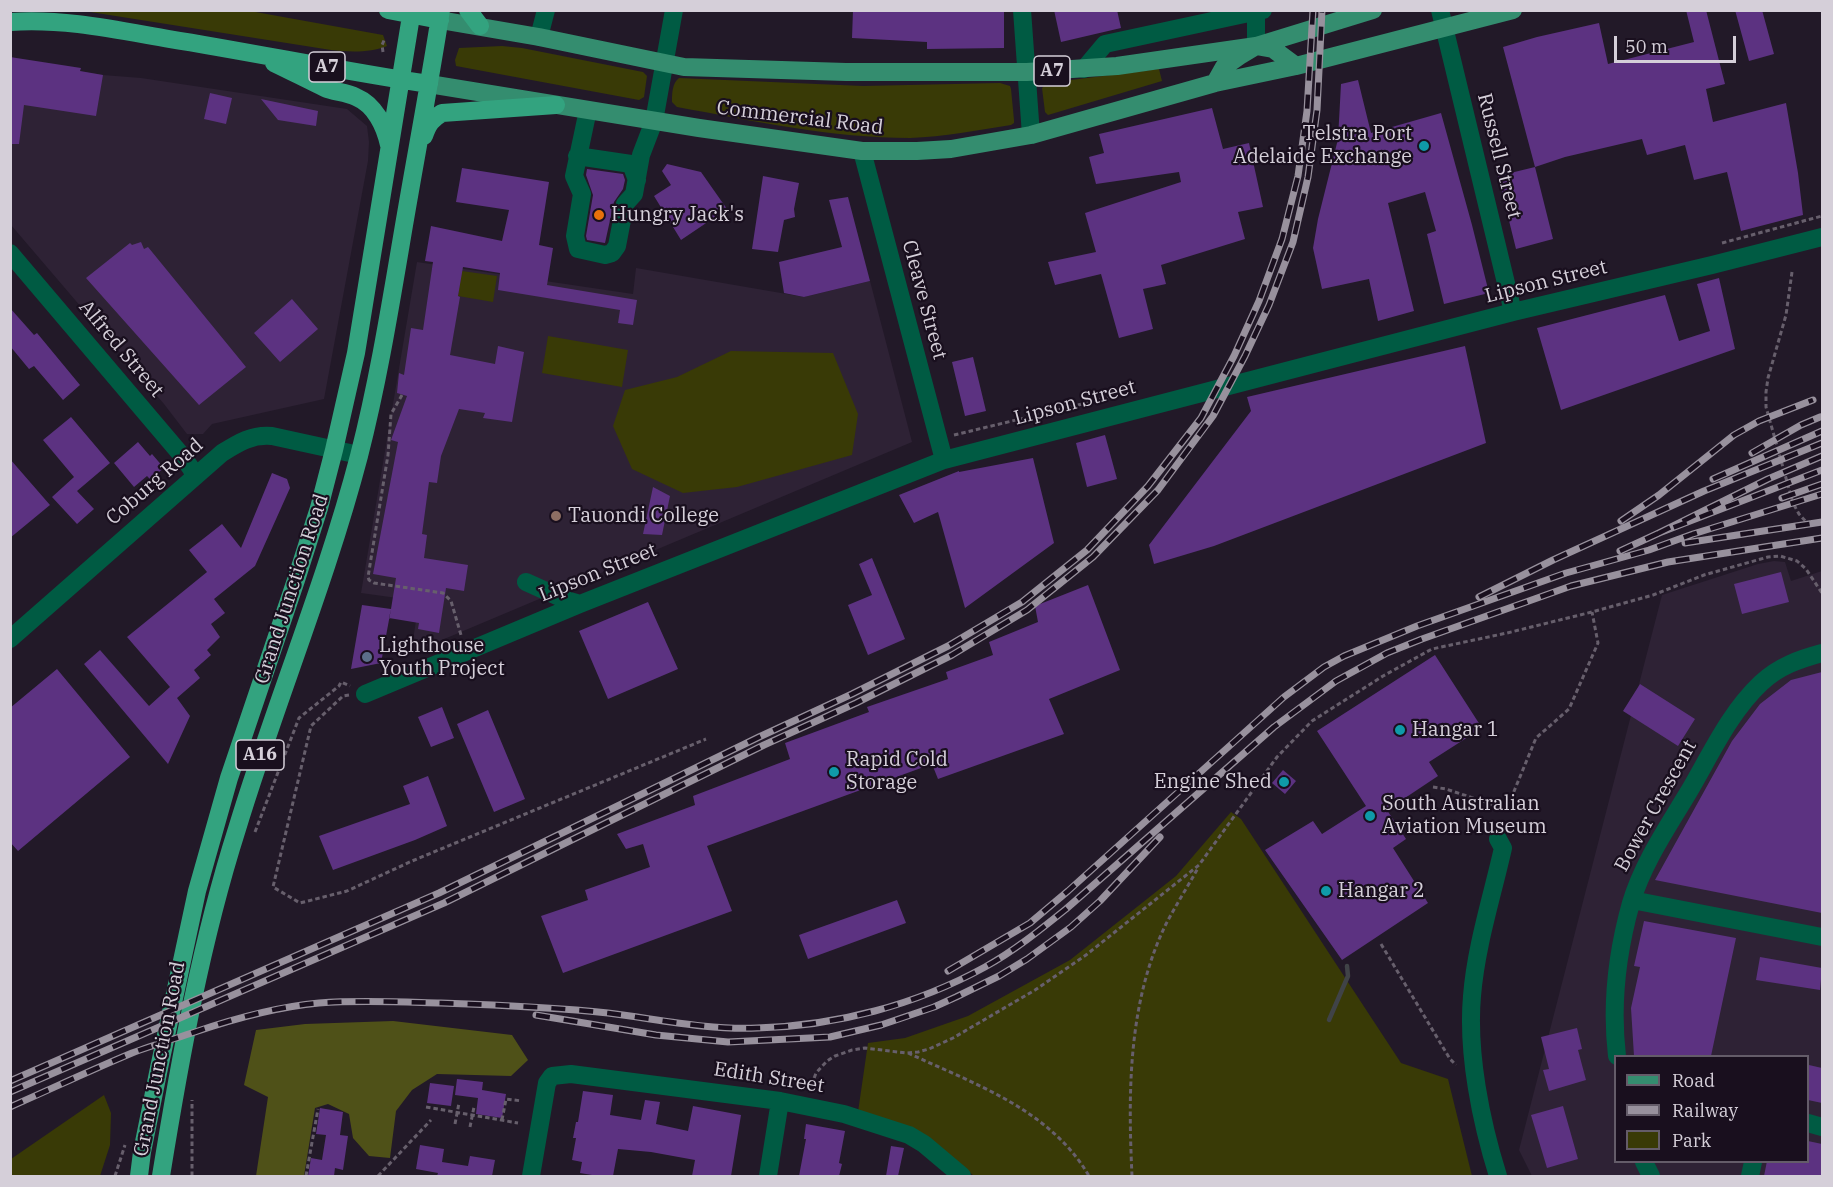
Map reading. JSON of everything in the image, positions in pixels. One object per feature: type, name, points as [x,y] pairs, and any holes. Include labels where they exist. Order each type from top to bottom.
[{"type":"highway","name":"A7","points":[[388,10],[441,15]]},
{"type":"highway","points":[[468,10],[480,26]]},
{"type":"highway","name":"Grand Junction Road","points":[[140,1176],[142,1152],[197,891],[229,778],[306,549],[334,450],[356,353],[412,13]]},
{"type":"highway","name":"Grand Junction Road","points":[[161,1176],[180,1063],[198,977],[236,831],[335,538],[359,455],[383,346],[441,15]]},
{"type":"highway","name":"A7","points":[[10,22],[71,23],[429,84]]},
{"type":"highway","points":[[254,53],[327,89],[358,97],[380,119],[390,150]]},
{"type":"highway","points":[[416,163],[427,125],[442,113],[556,105]]},
{"type":"main road","name":"Commercial Road","points":[[441,15],[480,26],[684,67],[846,72],[1027,72],[1084,69],[1256,46],[1373,10]]},
{"type":"main road","name":"Commercial Road","points":[[429,84],[654,121],[862,151],[916,152],[951,149],[1031,135],[1215,82],[1296,66],[1442,19],[1513,10]]},
{"type":"main road","points":[[1215,82],[1224,67],[1256,46],[1273,49],[1296,66]]},
{"type":"street","points":[[539,37],[546,10]]},
{"type":"street","points":[[588,110],[574,176],[582,194],[575,236],[578,249],[605,255],[612,253],[617,246],[625,204],[634,194],[636,166],[654,121],[674,10]]},
{"type":"street","points":[[1022,10],[1031,135]]},
{"type":"street","points":[[1084,69],[1105,44],[1258,11],[1256,46]]},
{"type":"street","name":"Russell Street","points":[[1442,19],[1514,312]]},
{"type":"street","name":"Cleave Street","points":[[862,151],[944,460]]},
{"type":"street","points":[[577,156],[636,166]]},
{"type":"street","name":"Lipson Street","points":[[365,694],[580,604],[944,460],[1514,312],[1822,237]]},
{"type":"street","name":"Alfred Street","points":[[10,253],[184,458],[196,476]]},
{"type":"street","name":"Coburg Road","points":[[10,639],[222,453],[244,440],[263,435],[359,455]]},
{"type":"street","points":[[526,582],[580,604]]},
{"type":"street","name":"Bower Crescent","points":[[1617,1055],[1614,1016],[1615,986],[1632,900],[1648,861],[1725,729],[1756,688],[1796,661],[1822,653]]},
{"type":"street","points":[[1498,839],[1503,848],[1476,963],[1472,997],[1472,1034],[1479,1095],[1488,1146],[1498,1176]]},
{"type":"street","points":[[1632,900],[1822,937]]},
{"type":"street","name":"Edith Street","points":[[531,1176],[547,1083],[552,1076],[571,1074],[780,1101],[844,1114],[909,1135],[924,1144],[962,1176]]},
{"type":"street","points":[[768,1176],[780,1101]]},
{"type":"path","points":[[383,52],[385,38]]},
{"type":"path","points":[[1718,244],[1822,216]]},
{"type":"path","points":[[1792,272],[1786,315],[1768,378],[1766,407],[1793,503],[1799,514],[1809,524]]},
{"type":"path","points":[[951,436],[1142,390]]},
{"type":"path","points":[[402,395],[391,414],[388,455],[368,577],[372,582],[438,591],[446,595],[453,605],[465,652]]},
{"type":"path","points":[[1132,1176],[1131,1069],[1136,1025],[1140,1000],[1166,923],[1203,861],[1278,757],[1312,721],[1383,676],[1432,649],[1592,612],[1653,595],[1704,575],[1744,563],[1780,556],[1797,561],[1806,569],[1822,593]]},
{"type":"path","points":[[1433,787],[1494,805],[1510,801],[1536,738],[1569,709],[1598,643],[1592,612]]},
{"type":"path","points":[[251,839],[299,718],[341,682],[365,694]]},
{"type":"path","points":[[365,694],[342,696],[310,726],[273,887],[300,903],[347,891],[412,861],[706,739]]},
{"type":"path","points":[[805,1105],[811,1081],[827,1061],[835,1056],[865,1048],[906,1053],[923,1051],[945,1042],[1035,990],[1086,955],[1194,871],[1203,861]]},
{"type":"path","points":[[1381,944],[1450,1059],[1457,1065]]},
{"type":"path","points":[[906,1053],[999,1095],[1027,1111],[1071,1152],[1089,1176]]},
{"type":"path","points":[[192,1098],[192,1176]]},
{"type":"path","points":[[502,1120],[506,1099],[522,1101]]},
{"type":"path","points":[[455,1124],[459,1103]]},
{"type":"path","points":[[426,1107],[518,1123]]},
{"type":"path","points":[[470,1127],[474,1107]]},
{"type":"path","points":[[306,1176],[318,1109]]},
{"type":"path","points":[[378,1176],[431,1120]]},
{"type":"shaded area","points":[[10,61],[347,109],[367,126],[368,161],[324,399],[212,424],[203,434],[187,434],[11,225]]},
{"type":"shaded area","name":"Tauondi College","points":[[417,262],[633,294],[636,268],[804,297],[870,281],[912,442],[411,653],[419,601],[361,593]]},
{"type":"shaded area","points":[[1774,561],[1785,562],[1791,581],[1822,571],[1822,1176],[1532,1176],[1519,1150],[1662,595]]},
{"type":"shaded area","points":[[393,1021],[512,1035],[528,1060],[511,1076],[437,1074],[412,1090],[396,1111],[390,1158],[369,1156],[353,1138],[349,1114],[328,1104],[315,1108],[304,1176],[256,1176],[268,1097],[244,1085],[256,1030],[305,1024]]},
{"type":"green space","points":[[84,11],[250,11],[383,35],[387,46],[367,51],[331,50]]},
{"type":"green space","points":[[502,46],[643,72],[647,76],[644,97],[639,100],[456,66],[455,60],[459,48]]},
{"type":"green space","points":[[1159,69],[1162,81],[1048,115],[1045,112],[1042,88],[1047,83]]},
{"type":"green space","points":[[679,78],[863,86],[1000,83],[1010,86],[1014,123],[961,133],[910,138],[822,132],[677,107],[672,102],[672,96]]},
{"type":"green space","points":[[462,271],[497,276],[493,302],[458,296]]},
{"type":"green space","points":[[548,336],[628,350],[622,387],[542,373]]},
{"type":"green space","points":[[731,351],[833,353],[858,414],[852,455],[737,487],[683,493],[632,469],[613,426],[625,390],[677,377]]},
{"type":"green space","points":[[1231,812],[1241,819],[1401,1063],[1448,1079],[1472,1176],[974,1176],[930,1139],[858,1112],[868,1043],[905,1038],[968,1016],[1070,960],[1176,876]]},
{"type":"green space","points":[[104,1095],[111,1113],[110,1145],[100,1176],[11,1176],[11,1159]]},
{"type":"building","points":[[853,10],[926,10],[926,12],[1004,10],[1004,48],[927,49],[927,42],[852,38]]},
{"type":"building","points":[[1054,10],[1117,10],[1121,28],[1061,42]]},
{"type":"building","points":[[1686,10],[1706,10],[1725,84],[1706,89],[1713,122],[1786,103],[1803,215],[1741,231],[1727,172],[1694,180],[1685,145],[1647,155],[1642,139],[1565,157],[1535,167],[1503,47],[1599,23],[1608,64],[1694,42]]},
{"type":"building","points":[[1735,10],[1762,10],[1774,54],[1749,61]]},
{"type":"building","points":[[10,57],[81,68],[80,71],[103,75],[96,116],[24,105],[19,144],[10,144]]},
{"type":"building","points":[[1358,80],[1371,133],[1441,113],[1489,293],[1444,304],[1427,234],[1436,231],[1425,192],[1388,203],[1414,311],[1378,321],[1369,279],[1322,289],[1313,248],[1338,139],[1341,84]]},
{"type":"building","points":[[210,93],[232,98],[226,124],[204,119]]},
{"type":"building","points":[[261,99],[318,111],[316,126],[278,120]]},
{"type":"building","points":[[1212,108],[1223,149],[1249,143],[1263,207],[1238,212],[1245,239],[1161,265],[1166,284],[1143,289],[1153,329],[1119,338],[1101,274],[1055,285],[1048,262],[1096,252],[1085,213],[1181,182],[1179,172],[1096,184],[1089,157],[1104,153],[1099,134]]},
{"type":"building","points":[[667,164],[701,172],[727,209],[681,240],[654,196],[671,185],[662,171]]},
{"type":"building","points":[[1535,167],[1553,239],[1516,249],[1498,176]]},
{"type":"building","points":[[462,168],[549,182],[539,245],[553,248],[547,285],[637,300],[633,325],[618,323],[620,310],[498,290],[500,273],[463,267],[450,355],[495,364],[498,346],[524,352],[512,422],[483,418],[485,413],[459,409],[441,456],[437,483],[429,482],[422,534],[427,535],[424,558],[468,565],[464,591],[446,588],[439,633],[418,629],[419,623],[389,618],[381,663],[351,669],[362,605],[391,609],[396,578],[373,574],[398,442],[391,440],[407,396],[397,393],[399,373],[404,375],[411,328],[423,330],[433,262],[425,261],[431,226],[502,241],[509,210],[456,202]]},
{"type":"building","name":"Hungry Jack's","points":[[587,169],[623,174],[625,180],[623,189],[614,202],[605,243],[587,240],[586,236],[593,195],[586,175]]},
{"type":"building","points":[[763,176],[799,183],[794,209],[795,217],[784,220],[778,252],[752,249]]},
{"type":"building","points":[[848,197],[870,281],[804,297],[784,293],[779,262],[842,247],[829,200]]},
{"type":"building","points":[[141,242],[144,249],[148,247],[246,367],[199,405],[86,278],[130,243],[132,245]]},
{"type":"building","points":[[1719,278],[1735,349],[1561,410],[1537,328],[1665,295],[1679,341],[1710,331],[1697,284]]},
{"type":"building","points":[[292,299],[318,329],[280,362],[254,333]]},
{"type":"building","points":[[10,308],[34,335],[37,333],[80,385],[63,400],[34,366],[29,369],[10,346]]},
{"type":"building","points":[[1465,346],[1486,443],[1214,546],[1154,564],[1149,545],[1251,411],[1247,397]]},
{"type":"building","points":[[973,357],[986,411],[965,416],[952,362]]},
{"type":"building","points":[[71,417],[110,463],[77,491],[94,509],[77,524],[52,497],[74,477],[43,440]]},
{"type":"building","points":[[1105,435],[1117,479],[1087,487],[1076,443]]},
{"type":"building","points":[[138,442],[164,468],[150,479],[147,476],[134,487],[114,463]]},
{"type":"building","points":[[1033,458],[1054,543],[965,608],[938,512],[914,523],[899,495],[959,471]]},
{"type":"building","points":[[10,459],[50,505],[10,538]]},
{"type":"building","points":[[272,473],[287,479],[290,488],[255,566],[214,599],[225,613],[211,624],[220,637],[207,650],[211,655],[194,670],[200,678],[177,698],[190,716],[168,764],[84,664],[100,650],[149,706],[170,687],[127,637],[207,572],[189,550],[222,524],[241,548]]},
{"type":"building","points":[[653,487],[670,496],[662,535],[643,534]]},
{"type":"building","points":[[872,558],[905,639],[868,655],[848,605],[872,595],[859,564]]},
{"type":"building","points":[[1781,572],[1789,602],[1742,614],[1734,584]]},
{"type":"building","name":"Rapid Cold Storage","points":[[1088,585],[1120,670],[1049,699],[1064,734],[938,779],[932,764],[707,846],[732,911],[563,973],[541,916],[588,900],[585,890],[650,867],[643,844],[626,849],[617,834],[695,805],[693,796],[790,759],[785,743],[869,712],[867,707],[948,679],[946,672],[993,655],[989,642],[1038,622],[1035,606]]},
{"type":"building","points":[[648,602],[678,669],[608,699],[579,631]]},
{"type":"building","points":[[1435,655],[1482,728],[1429,762],[1438,776],[1387,810],[1406,839],[1393,848],[1428,903],[1342,960],[1265,850],[1313,821],[1322,834],[1366,806],[1317,731]]},
{"type":"building","points":[[57,669],[130,757],[18,851],[10,842],[10,708]]},
{"type":"building","points":[[1822,672],[1822,913],[1655,880],[1732,741],[1760,704],[1791,680]]},
{"type":"building","points":[[1640,684],[1695,719],[1678,746],[1623,711]]},
{"type":"building","points":[[442,707],[454,738],[431,747],[418,717]]},
{"type":"building","points":[[488,710],[525,799],[494,812],[457,724]]},
{"type":"building","name":"Engine Shed","points":[[1283,770],[1296,781],[1285,794],[1272,783]]},
{"type":"building","points":[[428,776],[447,826],[333,870],[319,836],[410,804],[403,786]]},
{"type":"building","points":[[897,900],[906,923],[808,959],[799,935]]},
{"type":"building","points":[[1644,921],[1736,938],[1711,1055],[1634,1055],[1631,1008],[1640,967],[1634,966]]},
{"type":"building","points":[[1760,957],[1822,968],[1820,990],[1756,980]]},
{"type":"building","points":[[1577,1028],[1582,1049],[1578,1050],[1586,1080],[1549,1091],[1543,1070],[1549,1069],[1541,1037]]},
{"type":"building","points":[[1809,1065],[1822,1068],[1822,1103],[1809,1100]]},
{"type":"building","points":[[457,1079],[483,1082],[482,1090],[506,1094],[502,1118],[476,1114],[478,1098],[455,1095]]},
{"type":"building","points":[[430,1083],[454,1086],[451,1106],[427,1103]]},
{"type":"building","points":[[583,1091],[613,1095],[610,1115],[641,1120],[645,1100],[660,1102],[656,1124],[688,1131],[693,1106],[741,1115],[731,1176],[692,1176],[695,1160],[618,1149],[613,1176],[580,1173],[582,1162],[572,1160],[576,1138],[573,1138]]},
{"type":"building","points":[[1563,1106],[1578,1159],[1547,1168],[1531,1115]]},
{"type":"building","points":[[320,1108],[343,1112],[340,1135],[348,1136],[343,1170],[335,1168],[334,1176],[308,1176],[311,1158],[322,1160],[326,1135],[316,1134]]},
{"type":"building","points":[[806,1124],[845,1131],[839,1176],[799,1176],[806,1139],[804,1139]]},
{"type":"building","points":[[1809,1141],[1822,1144],[1822,1176],[1764,1176],[1767,1163],[1809,1163]]},
{"type":"building","points":[[420,1145],[444,1149],[442,1162],[468,1166],[470,1156],[495,1160],[492,1176],[437,1176],[438,1173],[416,1169]]},
{"type":"building","points":[[891,1146],[904,1148],[898,1176],[886,1176]]},
{"type":"waterway","points":[[1329,1020],[1348,976],[1347,966]]},
{"type":"railway","points":[[10,1081],[439,893],[852,694],[948,646],[1022,602],[1087,550],[1148,486],[1201,418],[1234,356],[1259,301],[1282,239],[1298,176],[1307,111],[1313,10]]},
{"type":"railway","points":[[10,1092],[444,903],[764,745],[856,703],[952,655],[1027,610],[1093,557],[1158,490],[1213,416],[1269,305],[1293,242],[1308,177],[1317,110],[1322,10]]},
{"type":"railway","points":[[1621,521],[1659,495],[1734,435],[1759,421],[1813,400]]},
{"type":"railway","points":[[1752,453],[1801,425],[1820,417]]},
{"type":"railway","points":[[1713,479],[1822,431]]},
{"type":"railway","points":[[1479,597],[1553,560],[1704,491],[1822,443]]},
{"type":"railway","points":[[1822,456],[1768,479],[1659,533],[1822,470]]},
{"type":"railway","points":[[1782,498],[1822,484]]},
{"type":"railway","points":[[948,971],[1030,923],[1284,697],[1324,667],[1344,656],[1417,626],[1566,573],[1649,550],[1822,494]]},
{"type":"railway","points":[[1685,543],[1822,522]]},
{"type":"railway","points":[[1620,551],[1659,533]]},
{"type":"railway","points":[[10,1107],[148,1047],[241,1018],[303,1005],[380,1002],[524,1006],[608,1013],[700,1026],[738,1028],[816,1023],[875,1011],[959,980],[996,961],[1027,940],[1066,909],[1274,727],[1336,681],[1387,653],[1571,586],[1668,562],[1822,538]]},
{"type":"railway","points":[[536,1015],[656,1035],[728,1042],[830,1037],[881,1025],[934,1007],[999,976],[1027,959],[1071,927],[1100,901],[1160,837]]},
{"type":"place","name":"Telstra Port Adelaide Exchange","points":[[1424,146]]},
{"type":"place","name":"Hungry Jack's","points":[[599,215]]},
{"type":"place","name":"Tauondi College","points":[[556,516]]},
{"type":"place","name":"Lighthouse Youth Project","points":[[367,657]]},
{"type":"place","name":"Hangar 1","points":[[1400,730]]},
{"type":"place","name":"Rapid Cold Storage","points":[[834,772]]},
{"type":"place","name":"Engine Shed","points":[[1284,782]]},
{"type":"place","name":"South Australian Aviation Museum","points":[[1370,816]]},
{"type":"place","name":"Hangar 2","points":[[1326,891]]}]
